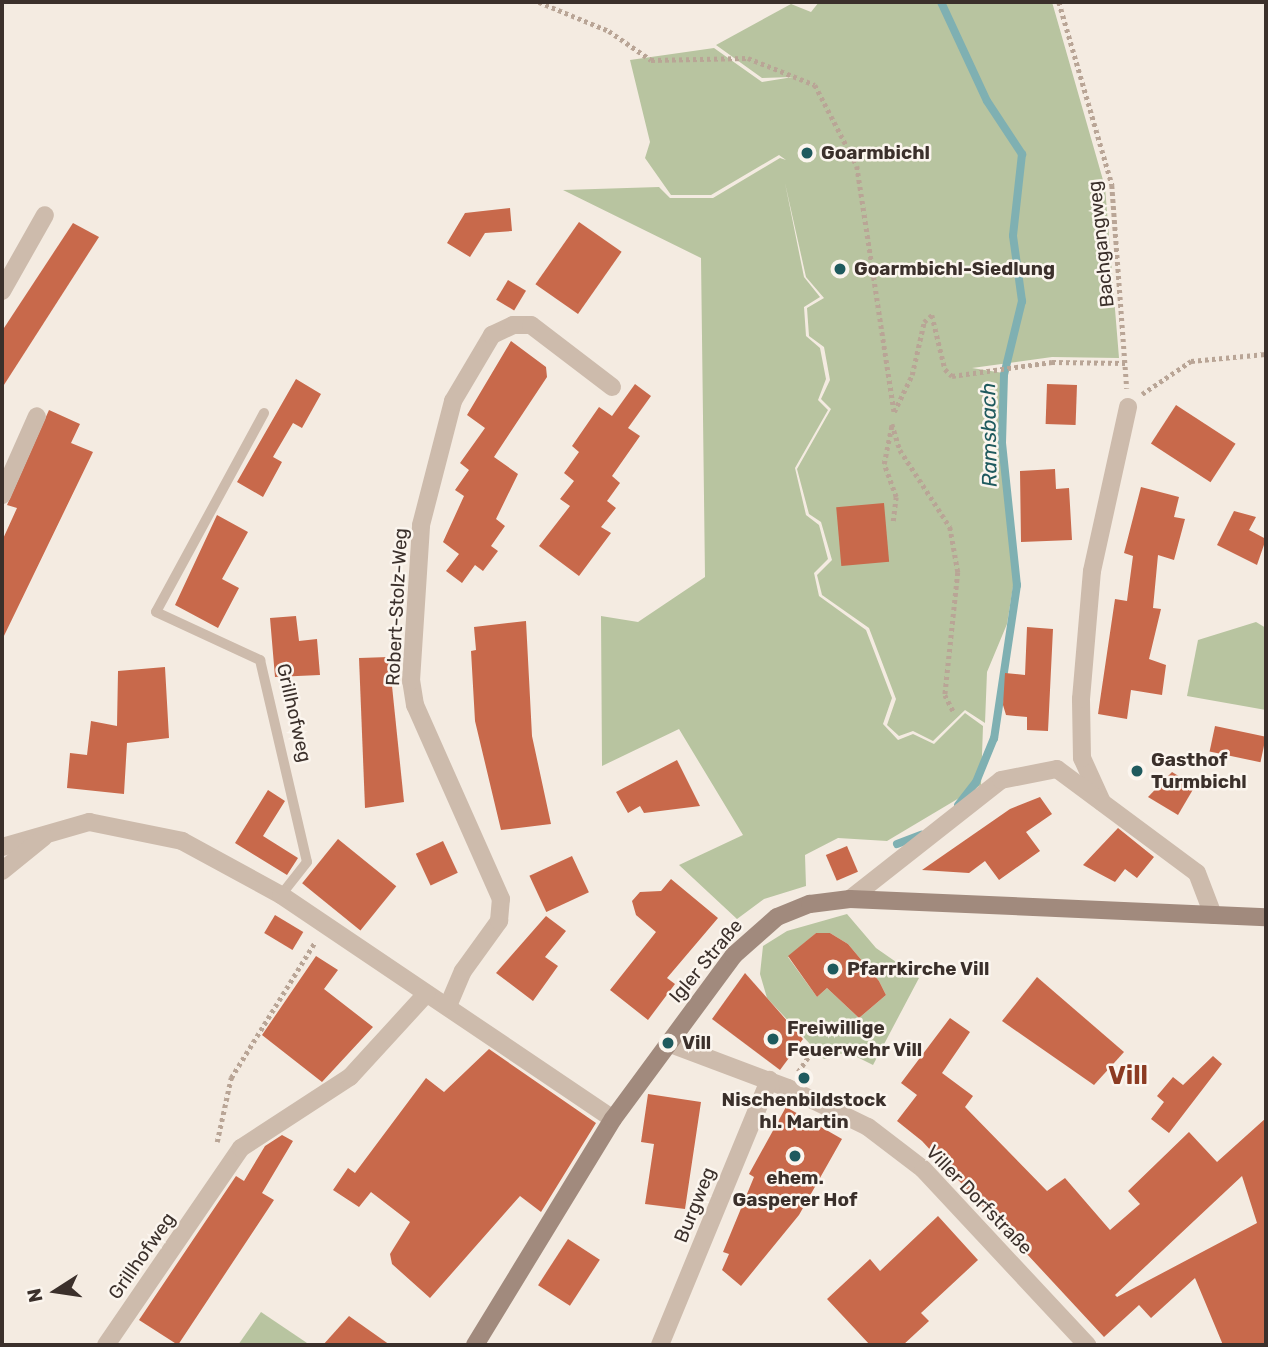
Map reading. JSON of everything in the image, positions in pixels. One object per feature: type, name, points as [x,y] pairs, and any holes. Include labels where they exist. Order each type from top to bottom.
[{"type":"main road","name":"Igler Straße","points":[[475,1345],[613,1119],[668,1043],[762,928],[793,909],[850,899],[1266,917]]},
{"type":"street","points":[[2,291],[45,215]]},
{"type":"street","name":"Robert-Stolz-Weg","points":[[448,1006],[463,971],[499,921],[500,899],[415,705],[411,681],[421,525],[453,401],[492,335],[513,325],[531,325],[611,387]]},
{"type":"street","points":[[1103,805],[1082,758],[1081,699],[1092,571],[1128,407]]},
{"type":"street","points":[[2,495],[37,416]]},
{"type":"street","points":[[850,899],[1001,780],[1057,769],[1197,873],[1213,915]]},
{"type":"street","points":[[2,847],[55,828],[96,822],[156,831],[281,895],[325,928],[448,1006],[613,1119]]},
{"type":"street","points":[[2,871],[55,828]]},
{"type":"street","name":"Grillhofweg","points":[[106,1345],[242,1148],[350,1077],[426,994]]},
{"type":"street","name":"Viller Dorfstraße","points":[[668,1043],[769,1080],[868,1127],[923,1168],[1087,1345]]},
{"type":"street","name":"Burgweg","points":[[660,1345],[769,1080]]},
{"type":"lane","name":"Grillhofweg","points":[[264,413],[156,612],[260,660],[306,863],[281,895]]},
{"type":"path","points":[[539,2],[609,31],[651,60],[748,58],[815,85],[858,166],[894,412]]},
{"type":"path","name":"Bachgangweg","points":[[1059,2],[1112,185],[1128,407]]},
{"type":"path","points":[[893,521],[895,496],[884,464],[894,412],[928,317],[953,376],[1016,366],[1126,363]]},
{"type":"path","points":[[1128,407],[1165,373],[1191,361],[1266,354]]},
{"type":"path","points":[[892,424],[900,450],[950,527],[958,572],[945,695],[953,711]]},
{"type":"path","points":[[215,1150],[231,1078],[325,928]]},
{"type":"green space","points":[[819,2],[1052,2],[1105,187],[1119,358],[1052,357],[972,368],[1003,373],[999,441],[1015,574],[1007,624],[987,672],[985,723],[965,710],[933,741],[913,731],[899,736],[887,725],[896,699],[869,628],[822,595],[817,575],[832,560],[821,522],[809,514],[797,469],[831,409],[821,399],[830,380],[824,347],[809,336],[807,308],[824,298],[806,277],[785,183],[804,277],[820,297],[804,307],[806,336],[820,348],[826,379],[818,400],[828,410],[795,468],[806,515],[819,525],[828,559],[814,573],[819,596],[866,630],[892,698],[883,724],[898,740],[913,734],[934,744],[965,713],[983,726],[981,785],[887,841],[838,838],[805,855],[806,886],[764,899],[737,919],[679,865],[743,835],[679,729],[602,766],[601,616],[638,622],[705,577],[701,258],[563,190],[659,187],[670,198],[713,198],[780,158],[786,160],[779,155],[711,195],[671,195],[645,158],[650,142],[630,60],[714,48],[762,82],[793,77],[762,78],[716,45],[791,4],[811,12]]},
{"type":"green space","points":[[1256,622],[1266,628],[1266,710],[1187,696],[1198,640]]},
{"type":"green space","points":[[847,914],[876,948],[919,978],[873,1065],[847,1052],[824,1059],[767,998],[760,974],[763,946],[787,931]],"holes":[[[816,933],[830,933],[848,944],[879,981],[886,995],[859,1018],[827,988],[817,997],[788,957]]]},
{"type":"green space","points":[[261,1312],[310,1345],[238,1345]]},
{"type":"building","points":[[510,208],[512,231],[485,233],[470,257],[447,243],[465,213]]},
{"type":"building","points":[[579,222],[622,252],[578,314],[535,284]]},
{"type":"building","points":[[73,223],[99,237],[2,388],[2,331]]},
{"type":"building","points":[[508,280],[526,291],[514,311],[496,300]]},
{"type":"building","points":[[511,341],[546,367],[547,377],[494,457],[518,474],[496,519],[505,526],[491,546],[498,551],[483,571],[475,565],[462,583],[446,571],[459,554],[443,542],[464,496],[455,490],[469,470],[460,463],[485,428],[467,415]]},
{"type":"building","points":[[296,379],[321,394],[302,428],[293,423],[273,457],[282,462],[263,497],[237,482]]},
{"type":"building","points":[[635,384],[651,396],[628,428],[640,436],[612,476],[620,483],[607,501],[616,508],[601,527],[611,533],[579,576],[539,546],[570,506],[560,499],[574,481],[564,473],[579,452],[572,446],[599,407],[612,416]]},
{"type":"building","points":[[1047,384],[1077,385],[1076,425],[1046,424]]},
{"type":"building","points":[[1176,405],[1236,444],[1210,482],[1151,444]]},
{"type":"building","points":[[49,410],[80,424],[71,443],[93,452],[2,640],[2,541],[17,508],[7,505]]},
{"type":"building","points":[[1055,469],[1056,489],[1069,488],[1072,540],[1021,542],[1020,471]]},
{"type":"building","points":[[1141,487],[1179,497],[1174,517],[1185,519],[1174,560],[1158,555],[1153,608],[1161,609],[1149,659],[1166,665],[1162,695],[1131,690],[1127,719],[1098,714],[1115,599],[1127,601],[1133,556],[1124,553]]},
{"type":"building","points":[[884,503],[889,562],[841,566],[836,507]]},
{"type":"building","points":[[1234,511],[1256,517],[1249,530],[1266,539],[1257,565],[1217,545]]},
{"type":"building","points":[[217,515],[248,532],[222,579],[239,588],[218,628],[175,605]]},
{"type":"building","points":[[296,616],[299,641],[317,639],[320,675],[275,677],[270,618]]},
{"type":"building","points":[[526,621],[532,736],[551,824],[501,830],[475,721],[471,651],[476,650],[474,627]]},
{"type":"building","points":[[1027,627],[1053,629],[1048,731],[1027,730],[1027,717],[1006,715],[1003,705],[1005,673],[1025,675]]},
{"type":"building","points":[[389,657],[404,802],[365,808],[359,658]]},
{"type":"building","points":[[165,667],[169,738],[127,743],[124,794],[67,788],[70,753],[87,755],[91,721],[117,726],[118,671]]},
{"type":"building","points":[[1215,726],[1266,737],[1260,762],[1210,751]]},
{"type":"building","points":[[677,760],[700,806],[644,813],[640,806],[628,813],[616,792]]},
{"type":"building","points":[[1172,772],[1195,786],[1178,815],[1148,797]]},
{"type":"building","points":[[268,790],[285,801],[263,836],[298,858],[287,875],[235,843]]},
{"type":"building","points":[[1040,797],[1052,814],[1026,832],[1040,851],[999,880],[985,861],[969,873],[922,870],[1010,809]]},
{"type":"building","points":[[1118,828],[1154,857],[1137,878],[1125,869],[1115,882],[1083,865]]},
{"type":"building","points":[[338,839],[396,886],[360,930],[302,883]]},
{"type":"building","points":[[443,841],[458,873],[431,885],[416,854]]},
{"type":"building","points":[[847,846],[858,872],[837,881],[826,855]]},
{"type":"building","points":[[572,856],[589,892],[546,912],[529,876]]},
{"type":"building","points":[[671,879],[718,918],[667,978],[675,984],[648,1020],[610,990],[656,932],[636,915],[632,901],[640,892],[661,891]]},
{"type":"building","points":[[275,915],[303,932],[292,950],[264,933]]},
{"type":"building","points":[[546,916],[566,931],[545,957],[558,966],[533,1001],[496,973]]},
{"type":"building","name":"Pfarrkirche Vill","points":[[816,933],[830,933],[848,944],[879,981],[886,995],[859,1018],[827,988],[817,997],[788,956]]},
{"type":"building","points":[[316,956],[338,970],[324,989],[373,1027],[322,1082],[262,1035]]},
{"type":"building","points":[[745,973],[803,1039],[780,1070],[712,1019]]},
{"type":"building","points":[[1037,977],[1124,1052],[1094,1085],[1002,1021]]},
{"type":"building","points":[[950,1018],[970,1032],[942,1073],[973,1096],[965,1107],[1047,1191],[1065,1178],[1110,1230],[1140,1204],[1128,1191],[1189,1132],[1217,1162],[1266,1118],[1266,1345],[1223,1345],[1195,1278],[1151,1318],[1139,1305],[1104,1337],[922,1141],[897,1121],[917,1095],[901,1083]],"holes":[[[1242,1176],[1257,1223],[1117,1297],[1115,1295]]]},
{"type":"building","points":[[489,1049],[596,1123],[541,1212],[520,1196],[430,1298],[392,1264],[390,1254],[410,1222],[371,1192],[359,1207],[333,1190],[348,1168],[355,1173],[426,1078],[444,1092]]},
{"type":"building","points":[[1213,1056],[1222,1064],[1169,1133],[1151,1119],[1164,1102],[1157,1096],[1173,1077],[1183,1085]]},
{"type":"building","points":[[648,1094],[701,1102],[685,1209],[645,1204],[654,1144],[641,1142]]},
{"type":"building","points":[[786,1107],[842,1139],[799,1215],[741,1286],[722,1270],[729,1254],[723,1252],[754,1177],[749,1174]]},
{"type":"building","points":[[282,1135],[293,1141],[262,1193],[274,1200],[178,1345],[139,1320],[236,1176],[244,1181],[265,1146]]},
{"type":"building","points":[[938,1216],[978,1260],[921,1313],[929,1321],[903,1345],[870,1345],[827,1299],[870,1259],[880,1271]]},
{"type":"building","points":[[568,1239],[600,1260],[570,1306],[538,1285]]},
{"type":"building","points":[[349,1316],[390,1345],[323,1345]]},
{"type":"waterway","name":"Ramsbach","points":[[941,2],[987,101],[1022,154],[1013,236],[1022,301],[1004,375],[1002,443],[1017,585],[994,738],[976,782],[958,805]]},
{"type":"waterway","name":"Ramsbach","points":[[897,844],[921,835]]},
{"type":"place","name":"Goarmbichl","points":[[807,153]]},
{"type":"place","name":"Goarmbichl-Siedlung","points":[[840,269]]},
{"type":"place","name":"Gasthof Turmbichl","points":[[1137,771]]},
{"type":"place","name":"Pfarrkirche Vill","points":[[833,969]]},
{"type":"place","name":"Freiwillige Feuerwehr Vill","points":[[773,1039]]},
{"type":"place","name":"Vill","points":[[668,1043]]},
{"type":"place","name":"Nischenbildstock hl. Martin","points":[[804,1078]]},
{"type":"place","name":"ehem. Gasperer Hof","points":[[795,1156]]},
{"type":"district","name":"Vill","points":[[1128,1076]]}]
